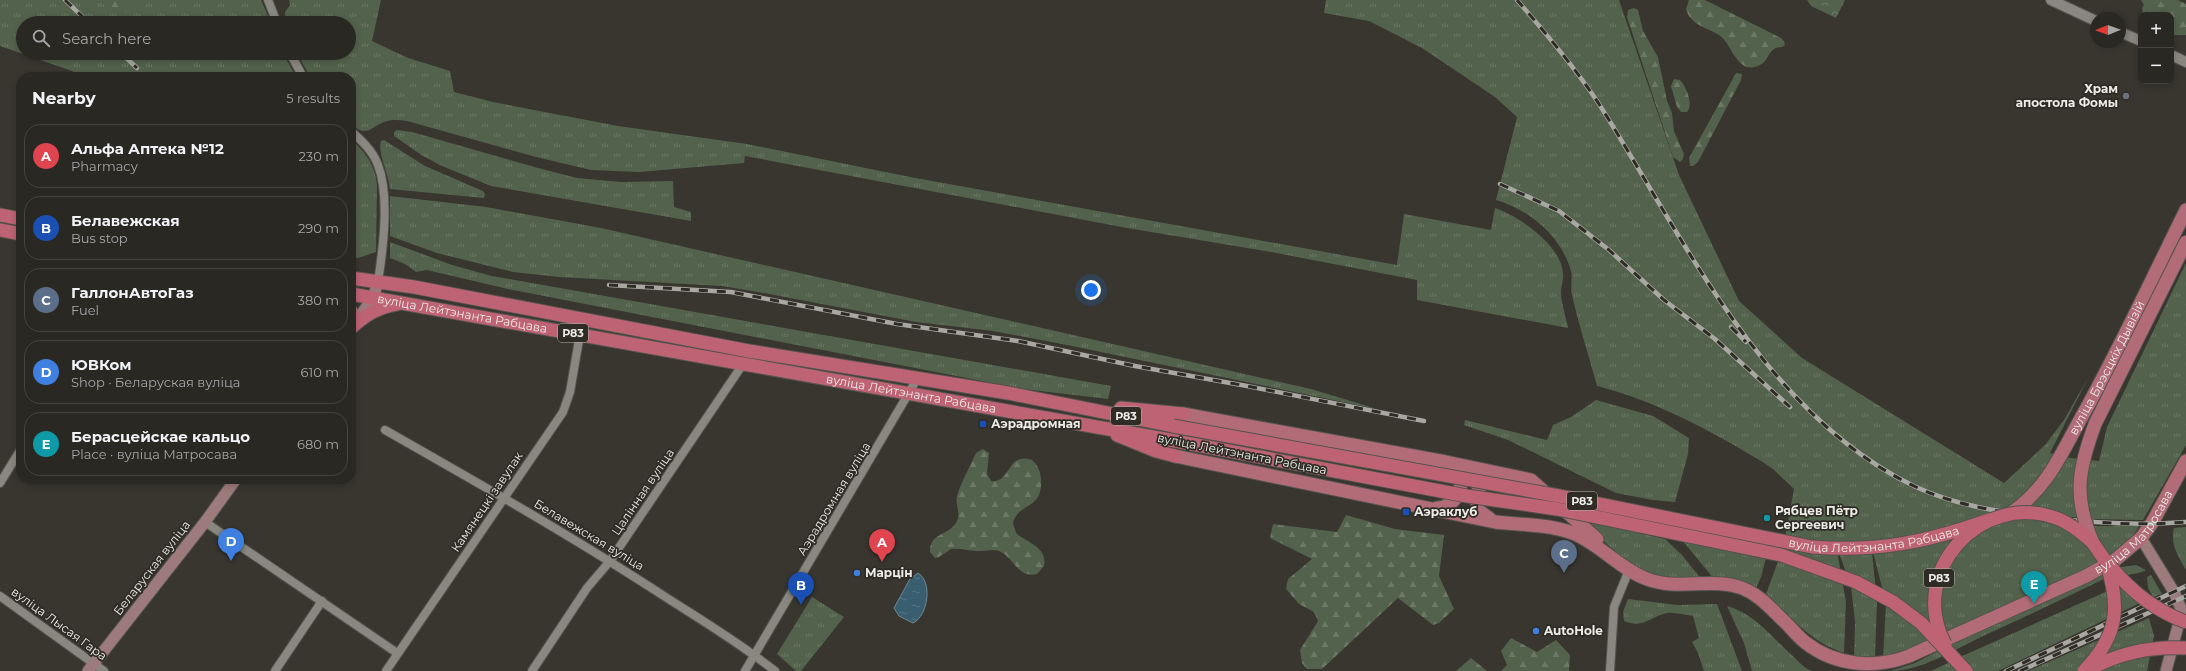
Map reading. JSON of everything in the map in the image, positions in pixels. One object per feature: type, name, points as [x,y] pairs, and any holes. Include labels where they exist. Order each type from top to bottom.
[{"type":"highway","points":[[0,216],[16,218]]},
{"type":"highway","points":[[0,230],[16,233]]},
{"type":"highway","name":"вуліца Лейтэнанта Рабцава","points":[[356,279],[749,351],[1079,406],[1173,426],[1559,496],[1812,547],[1848,550],[1911,543],[1938,537],[1989,520]]},
{"type":"highway","name":"вуліца Лейтэнанта Рабцава","points":[[356,295],[1098,426],[1467,496],[1557,510],[1781,555],[1856,582],[1893,602],[1921,623],[1950,654]]},
{"type":"highway","points":[[356,323],[364,316],[376,310],[403,303]]},
{"type":"highway","points":[[1079,406],[1183,414]]},
{"type":"highway","points":[[1098,426],[1136,444],[1175,456]]},
{"type":"highway","name":"Р83","points":[[1966,671],[1950,654],[1942,639],[1937,622],[1935,604],[1940,575],[1949,554],[1960,540],[1974,528],[1989,520],[2011,513],[2034,513],[2056,518],[2076,528],[2093,543],[2106,562],[2126,585],[2140,596],[2176,618],[2185,615]]},
{"type":"highway","name":"Р83","points":[[2084,671],[2097,658],[2109,636],[2115,611],[2114,586],[2106,562]]},
{"type":"highway","points":[[2087,671],[2128,653],[2146,649],[2186,648]]},
{"type":"main road","name":"вуліца Брэсцкіх Дывізій","points":[[2011,513],[2038,491],[2051,473],[2104,376],[2186,210]]},
{"type":"main road","name":"вуліца Брэсцкіх Дывізій","points":[[2093,543],[2080,510],[2079,491],[2086,449],[2095,424],[2186,242]]},
{"type":"main road","points":[[356,321],[373,298],[378,282]]},
{"type":"main road","points":[[1183,414],[1503,472],[1531,480],[1629,570]]},
{"type":"main road","name":"вуліца Лейтэнанта Рабцава","points":[[1175,456],[1435,508],[1495,522],[1537,526],[1580,536],[1629,570]]},
{"type":"main road","name":"вуліца Матросава","points":[[1629,570],[1647,579],[1665,584],[1687,586],[1717,584],[1741,588],[1757,594],[1806,643],[1827,656],[1862,664],[1896,662],[2086,576],[2116,560],[2141,538],[2163,505],[2186,461]]},
{"type":"main road","points":[[1435,508],[1445,507],[1452,504],[1461,488],[1460,475],[1454,466],[1446,462]]},
{"type":"main road","points":[[1495,522],[1484,516],[1478,510],[1476,500],[1479,487],[1486,478],[1503,472]]},
{"type":"main road","name":"Беларуская вуліца","points":[[91,667],[205,522],[232,484]]},
{"type":"main road","points":[[2141,538],[2174,592],[2185,615],[2166,671]]},
{"type":"street","points":[[268,0],[274,16]]},
{"type":"street","points":[[2051,0],[2090,18]]},
{"type":"street","points":[[2126,35],[2138,40]]},
{"type":"street","points":[[2174,56],[2186,62]]},
{"type":"street","points":[[294,60],[300,72]]},
{"type":"street","name":"вуліца Лейтэнанта Рабцава","points":[[356,136],[373,155],[381,173],[384,236],[378,282]]},
{"type":"street","name":"Камянецкі завулак","points":[[386,671],[563,412],[570,392],[580,334]]},
{"type":"street","name":"Цалінная вуліца","points":[[532,671],[587,588],[610,561],[743,364]]},
{"type":"street","name":"Аэрадромная вуліца","points":[[745,671],[918,379]]},
{"type":"street","name":"Белавежская вуліца","points":[[385,430],[610,561],[754,655],[775,671]]},
{"type":"street","points":[[0,484],[16,457]]},
{"type":"street","points":[[205,522],[398,653]]},
{"type":"street","points":[[1610,671],[1614,607],[1629,570]]},
{"type":"street","name":"вуліца Лысая Гара","points":[[0,596],[91,667],[104,671]]},
{"type":"street","points":[[275,671],[322,601]]},
{"type":"green space","points":[[0,0],[261,0],[268,16],[16,16],[16,52],[0,46]]},
{"type":"green space","points":[[100,0],[132,0],[126,12],[122,15],[118,15],[108,10]]},
{"type":"green space","points":[[289,0],[381,0],[372,41],[408,58],[450,71],[454,92],[493,102],[618,126],[747,144],[910,177],[1397,265],[1404,214],[1491,230],[1495,208],[1527,225],[1547,242],[1555,252],[1563,273],[1561,296],[1568,328],[1417,300],[1417,280],[1271,252],[1127,228],[745,156],[744,163],[639,172],[591,170],[536,157],[407,121],[390,120],[368,130],[361,130],[356,128],[356,72],[307,72],[301,60],[356,60],[356,16],[285,16],[285,12],[290,5]]},
{"type":"green space","points":[[1326,0],[1619,0],[1679,175],[1739,301],[1802,358],[2004,483],[2045,445],[2064,420],[2088,378],[2050,453],[2071,458],[2099,461],[2107,427],[2186,263],[2186,445],[2143,520],[2088,519],[2040,513],[2089,526],[2139,526],[2131,540],[2101,563],[1918,647],[1883,658],[1886,603],[1871,544],[1877,600],[1875,658],[1854,656],[1855,622],[1851,586],[1836,545],[1846,602],[1844,653],[1821,643],[1793,620],[1766,594],[1783,548],[1794,489],[1773,469],[1722,438],[1661,408],[1619,392],[1597,386],[1571,292],[1572,274],[1566,258],[1552,236],[1542,226],[1521,210],[1496,200],[1517,117],[1495,97],[1422,48],[1369,21],[1324,13]]},
{"type":"green space","points":[[1689,0],[1705,0],[1781,38],[1785,45],[1774,49],[1762,64],[1752,68],[1746,67],[1736,58],[1724,39],[1691,19],[1686,9]]},
{"type":"green space","points":[[1807,0],[1845,0],[1836,18],[1811,6]]},
{"type":"green space","points":[[2141,0],[2178,0],[2186,4],[2186,35],[2174,35],[2174,12],[2143,12],[2142,8],[2144,5]]},
{"type":"green space","points":[[1634,8],[1638,10],[1643,31],[1658,57],[1667,101],[1672,113],[1674,131],[1684,154],[1683,159],[1680,162],[1673,157],[1627,17],[1628,10]]},
{"type":"green space","points":[[40,60],[287,60],[293,72],[74,72]]},
{"type":"green space","points":[[1736,73],[1742,74],[1741,80],[1698,162],[1693,166],[1690,166],[1689,158]]},
{"type":"green space","points":[[1674,79],[1680,80],[1687,91],[1690,105],[1687,112],[1681,112],[1677,107],[1671,86]]},
{"type":"green space","points":[[397,130],[412,132],[577,178],[621,182],[673,181],[674,207],[691,212],[691,221],[491,186],[442,166],[423,156],[394,136],[394,132]]},
{"type":"green space","points":[[384,140],[425,166],[483,191],[485,194],[484,198],[390,189],[380,146],[381,141]]},
{"type":"green space","points":[[356,144],[372,165],[377,185],[376,252],[356,258]]},
{"type":"green space","points":[[390,196],[486,207],[601,228],[1311,389],[1377,409],[993,331],[916,322],[722,286],[559,277],[513,272],[437,253],[390,236]]},
{"type":"green space","points":[[390,242],[452,265],[492,276],[1111,386],[1108,399],[1023,389],[508,289],[427,270],[416,272],[405,264],[390,258]]},
{"type":"green space","points":[[1596,400],[1653,416],[1689,438],[1688,454],[1675,502],[1653,500],[1616,493],[1508,440],[1464,425],[1465,420],[1547,440],[1553,425],[1571,417]]},
{"type":"green space","points":[[983,449],[989,453],[987,474],[991,481],[997,481],[1002,478],[1013,463],[1024,458],[1032,460],[1038,468],[1041,479],[1041,489],[1038,496],[1016,516],[1013,523],[1016,533],[1036,546],[1043,554],[1044,566],[1037,574],[1026,574],[1017,568],[1006,555],[992,550],[978,551],[951,549],[935,558],[930,552],[933,541],[936,537],[954,526],[957,521],[957,496],[976,453]]},
{"type":"green space","points":[[1346,515],[1395,529],[1444,535],[1439,576],[1454,609],[1439,623],[1433,625],[1398,598],[1322,669],[1307,669],[1302,663],[1300,650],[1318,621],[1314,612],[1299,604],[1286,589],[1288,579],[1312,559],[1270,538],[1273,524],[1337,532]]},
{"type":"green space","points":[[1596,523],[1665,539],[1682,555],[1702,580],[1680,580],[1659,577],[1637,567],[1617,553],[1589,528],[1589,524]]},
{"type":"green space","points":[[2186,527],[2186,570],[2174,545],[2173,534],[2174,528]]},
{"type":"green space","points":[[1682,540],[1766,558],[1761,577],[1756,588],[1714,579]]},
{"type":"green space","points":[[2136,565],[2146,570],[2138,573],[2106,578],[1937,659],[1914,668],[1890,671],[1915,663],[1949,645],[2114,568]]},
{"type":"green space","points":[[2151,575],[2162,594],[2153,597],[2148,588],[2147,577]]},
{"type":"green space","points":[[2121,585],[2142,602],[1998,671],[1972,671],[1958,658]]},
{"type":"green space","points":[[812,597],[844,617],[801,671],[796,671],[777,654]]},
{"type":"green space","points":[[1628,599],[1678,605],[1717,604],[1742,671],[1704,671],[1698,653],[1692,642],[1699,638],[1693,616],[1667,613],[1646,622],[1637,624],[1624,621],[1623,612]]},
{"type":"green space","points":[[1727,606],[1747,615],[1755,621],[1803,666],[1812,671],[1752,671],[1744,643]]},
{"type":"green space","points":[[2149,618],[2154,636],[2147,671],[2028,671]]},
{"type":"green space","points":[[1511,638],[1537,652],[1556,640],[1570,655],[1569,671],[1501,671],[1507,665],[1501,651]]},
{"type":"green space","points":[[1471,658],[1487,671],[1456,671]]},
{"type":"green space","points":[[1950,662],[1959,671],[1931,671]]},
{"type":"water","points":[[918,573],[923,577],[926,584],[927,599],[922,614],[913,623],[899,616],[894,608],[910,579]]},
{"type":"railway","points":[[65,0],[82,16]]},
{"type":"railway","points":[[1517,0],[1560,51],[1599,104],[1697,265],[1733,319],[1772,370],[1815,416],[1863,456],[1916,487],[1931,494],[1963,504],[2028,515],[2097,522],[2133,524],[2186,522]]},
{"type":"railway","points":[[128,60],[137,68]]},
{"type":"railway","points":[[1500,184],[1559,211],[1609,250],[1664,300],[1715,339],[1790,407]]},
{"type":"railway","points":[[609,285],[731,292],[897,324],[1018,341],[1135,366],[1247,386],[1424,421]]},
{"type":"railway","points":[[1731,327],[1746,342]]},
{"type":"railway","points":[[2006,671],[2186,586]]},
{"type":"railway","points":[[2020,671],[2186,596]]},
{"type":"place","name":"Храм апостола Фомы","points":[[2126,96]]},
{"type":"place","name":"Аэрадромная","points":[[983,424]]},
{"type":"place","name":"Аэраклуб","points":[[1406,512]]},
{"type":"place","name":"Рябцев Пётр Сергеевич","points":[[1767,518]]},
{"type":"place","name":"ЮВКом","points":[[231,561]]},
{"type":"place","name":"Альфа Аптека №12","points":[[882,562]]},
{"type":"place","name":"Марцін","points":[[857,573]]},
{"type":"place","name":"ГаллонАвтоГаз","points":[[1564,573]]},
{"type":"place","name":"Берасцейскае кальцо","points":[[2034,604]]},
{"type":"place","name":"Белавежская","points":[[801,605]]},
{"type":"place","name":"AutoHole","points":[[1536,631]]}]
